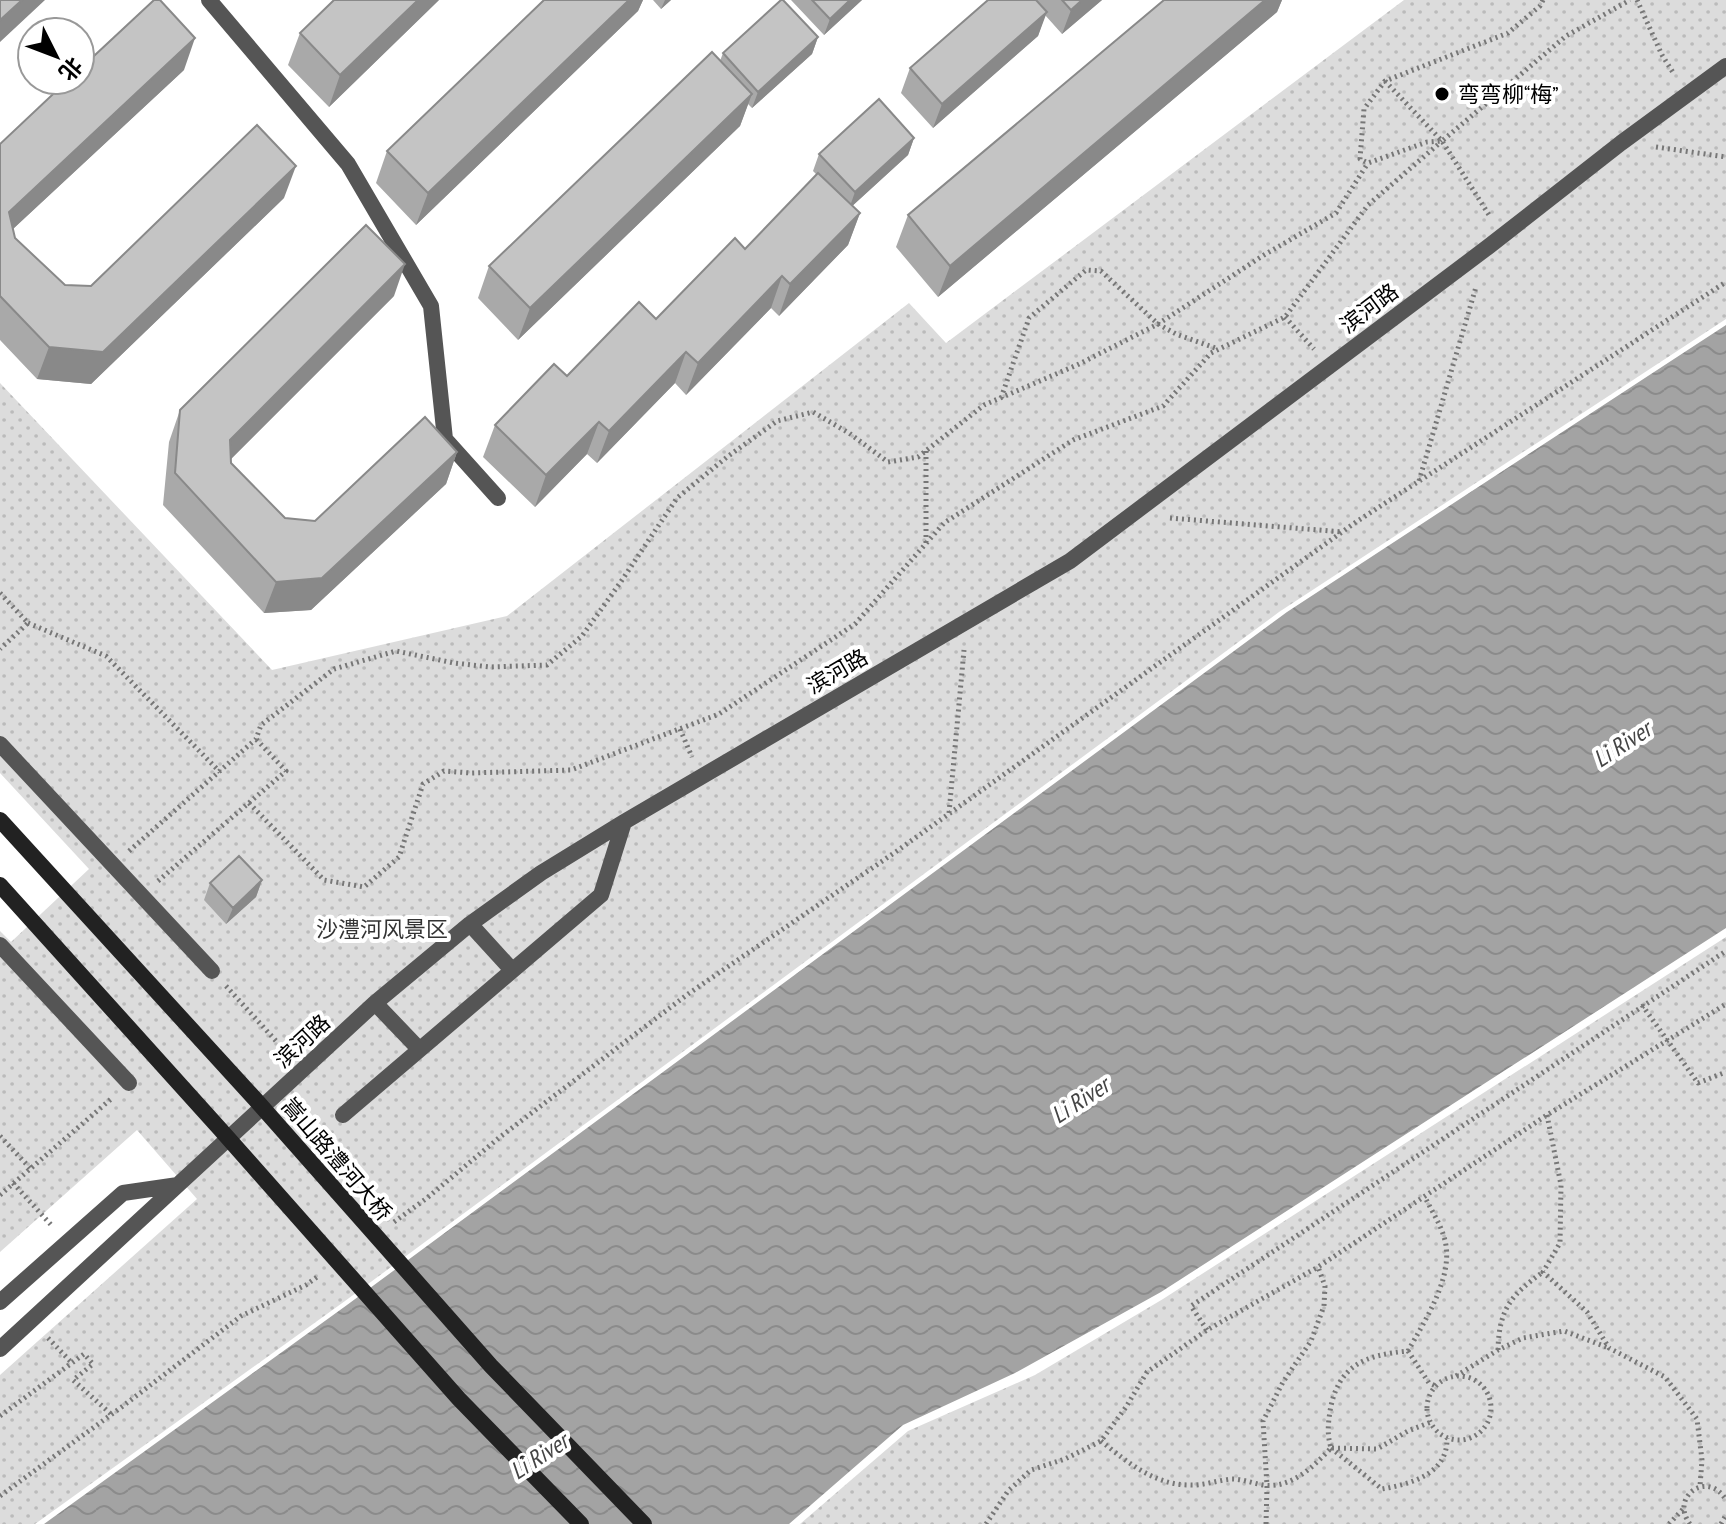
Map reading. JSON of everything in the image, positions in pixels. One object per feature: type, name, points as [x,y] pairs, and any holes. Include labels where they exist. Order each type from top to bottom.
[{"type":"main road","name":"嵩山路澧河大桥","points":[[0,820],[255,1099],[491,1366],[644,1524]]},
{"type":"main road","points":[[0,885],[231,1140],[459,1399],[581,1524]]},
{"type":"street","points":[[209,0],[348,164],[431,306],[445,439],[498,498]]},
{"type":"street","name":"滨河路","points":[[0,1349],[375,1003],[470,924],[541,873],[624,822],[1070,561],[1726,66]]},
{"type":"street","points":[[0,744],[212,971]]},
{"type":"street","points":[[343,1115],[601,895],[624,822]]},
{"type":"street","points":[[470,924],[512,970]]},
{"type":"street","points":[[0,945],[129,1083]]},
{"type":"street","points":[[375,1003],[419,1049]]},
{"type":"street","points":[[0,1302],[123,1193],[178,1185]]},
{"type":"path","points":[[1368,163],[1360,159],[1364,109],[1385,81],[1508,33],[1543,0]]},
{"type":"path","points":[[249,803],[324,880],[364,887],[399,857],[423,784],[444,771],[571,770],[719,714],[855,624],[944,523],[1073,440],[1163,406],[1211,353],[1285,317],[1368,205],[1566,36],[1630,0]]},
{"type":"path","points":[[1637,0],[1662,55],[1688,95]]},
{"type":"path","points":[[1385,81],[1442,141],[1502,235]]},
{"type":"path","points":[[113,864],[256,739],[261,725],[334,669],[396,651],[490,667],[547,665],[582,636],[677,498],[777,421],[813,412],[849,433],[888,462],[918,457],[984,405],[1077,365],[1158,324],[1264,255],[1336,213],[1368,163],[1427,142],[1442,141]]},
{"type":"path","points":[[1621,143],[1726,157]]},
{"type":"path","points":[[1418,482],[1488,247]]},
{"type":"path","points":[[1001,398],[1029,318],[1086,270],[1101,271],[1158,324],[1176,334],[1219,349]]},
{"type":"path","points":[[391,1224],[688,994],[949,813],[1343,532],[1726,282]]},
{"type":"path","points":[[1285,317],[1328,366]]},
{"type":"path","points":[[926,451],[926,544]]},
{"type":"path","points":[[1129,515],[1343,532]]},
{"type":"path","points":[[0,593],[28,623],[106,656],[220,772]]},
{"type":"path","points":[[949,813],[966,621]]},
{"type":"path","points":[[0,649],[28,623]]},
{"type":"path","points":[[142,895],[286,771],[256,739]]},
{"type":"path","points":[[1207,1330],[1191,1306],[1726,951]]},
{"type":"path","points":[[212,971],[303,1070]]},
{"type":"path","points":[[986,1524],[1008,1491],[1031,1470],[1065,1459],[1101,1441],[1147,1372],[1207,1330],[1318,1267],[1547,1115],[1726,1004]]},
{"type":"path","points":[[1642,1005],[1698,1083],[1726,1072]]},
{"type":"path","points":[[0,1194],[129,1083]]},
{"type":"path","points":[[1498,1350],[1498,1327],[1507,1306],[1543,1272],[1560,1243],[1561,1185],[1547,1115]]},
{"type":"path","points":[[0,1136],[30,1168]]},
{"type":"path","points":[[13,1183],[67,1242]]},
{"type":"path","points":[[1408,1351],[1433,1303],[1447,1267],[1445,1239],[1425,1197]]},
{"type":"path","points":[[1266,1524],[1263,1421],[1283,1382],[1311,1341],[1324,1306],[1325,1286],[1318,1267]]},
{"type":"path","points":[[1543,1272],[1587,1312],[1609,1348]]},
{"type":"path","points":[[0,1496],[241,1316],[306,1285],[318,1276]]},
{"type":"path","points":[[32,1321],[72,1363]]},
{"type":"path","points":[[1455,1377],[1475,1381],[1483,1387],[1491,1407],[1485,1427],[1468,1439],[1447,1438],[1431,1422],[1428,1403],[1436,1386],[1445,1380],[1523,1338],[1564,1331],[1609,1348],[1665,1377],[1697,1419],[1702,1460],[1700,1486]]},
{"type":"path","points":[[1408,1351],[1429,1383],[1436,1386]]},
{"type":"path","points":[[1408,1351],[1386,1353],[1361,1363],[1341,1376],[1333,1395],[1326,1432],[1331,1448],[1382,1489],[1406,1485],[1430,1474],[1443,1458],[1447,1438]]},
{"type":"path","points":[[0,1416],[84,1354],[93,1364],[73,1380],[112,1415]]},
{"type":"path","points":[[1101,1441],[1132,1466],[1158,1479],[1188,1485],[1236,1479],[1267,1486],[1289,1482],[1311,1469],[1331,1448],[1377,1449],[1431,1422]]},
{"type":"path","points":[[1669,1524],[1683,1509],[1688,1495],[1700,1486],[1715,1488],[1726,1500]]},
{"type":"path","points":[[1683,1509],[1690,1524]]},
{"type":"path","points":[[1721,1524],[1726,1515]]},
{"type":"green space","name":"沙澧河风景区","points":[[1404,0],[1726,0],[1726,319],[1279,612],[345,1301],[35,1524],[0,1524],[0,1375],[197,1199],[137,1130],[0,1252],[0,931],[11,942],[89,869],[0,773],[0,383],[272,670],[507,616],[909,303],[946,343]]},
{"type":"green space","points":[[1726,937],[1726,1524],[800,1524],[908,1431],[1035,1375],[1163,1299]]},
{"type":"water","name":"Li River","points":[[1726,325],[1726,928],[1161,1292],[1015,1373],[903,1425],[789,1524],[44,1524],[347,1305],[1287,612]]},
{"type":"building","points":[[0,0],[22,0],[0,20]]},
{"type":"building","points":[[154,0],[160,0],[195,38],[9,212],[15,238],[65,285],[91,286],[257,125],[296,166],[103,352],[49,347],[0,296],[0,144],[51,96],[96,96],[96,54]]},
{"type":"building","points":[[334,0],[418,0],[340,75],[300,33]]},
{"type":"building","points":[[544,0],[629,0],[428,193],[387,151]]},
{"type":"building","points":[[781,0],[818,37],[758,92],[723,53]]},
{"type":"building","points":[[812,0],[850,0],[830,19]]},
{"type":"building","points":[[988,0],[1036,0],[1047,12],[942,104],[910,68]]},
{"type":"building","points":[[1062,0],[1082,0],[1071,10]]},
{"type":"building","points":[[1164,0],[1265,0],[950,266],[908,215]]},
{"type":"building","points":[[712,52],[752,94],[530,308],[489,266]]},
{"type":"building","points":[[879,99],[914,138],[855,192],[819,154]]},
{"type":"building","points":[[818,173],[860,213],[790,284],[782,276],[698,363],[686,352],[609,431],[599,422],[546,475],[495,425],[554,364],[567,376],[639,302],[656,319],[735,238],[745,249]]},
{"type":"building","points":[[366,225],[405,264],[230,440],[231,463],[285,518],[315,521],[425,417],[457,452],[322,578],[276,582],[175,473],[180,410]]},
{"type":"building","points":[[239,856],[262,880],[233,908],[210,883]]},
{"type":"place","name":"弯弯柳“梅”","points":[[1442,94]]}]
